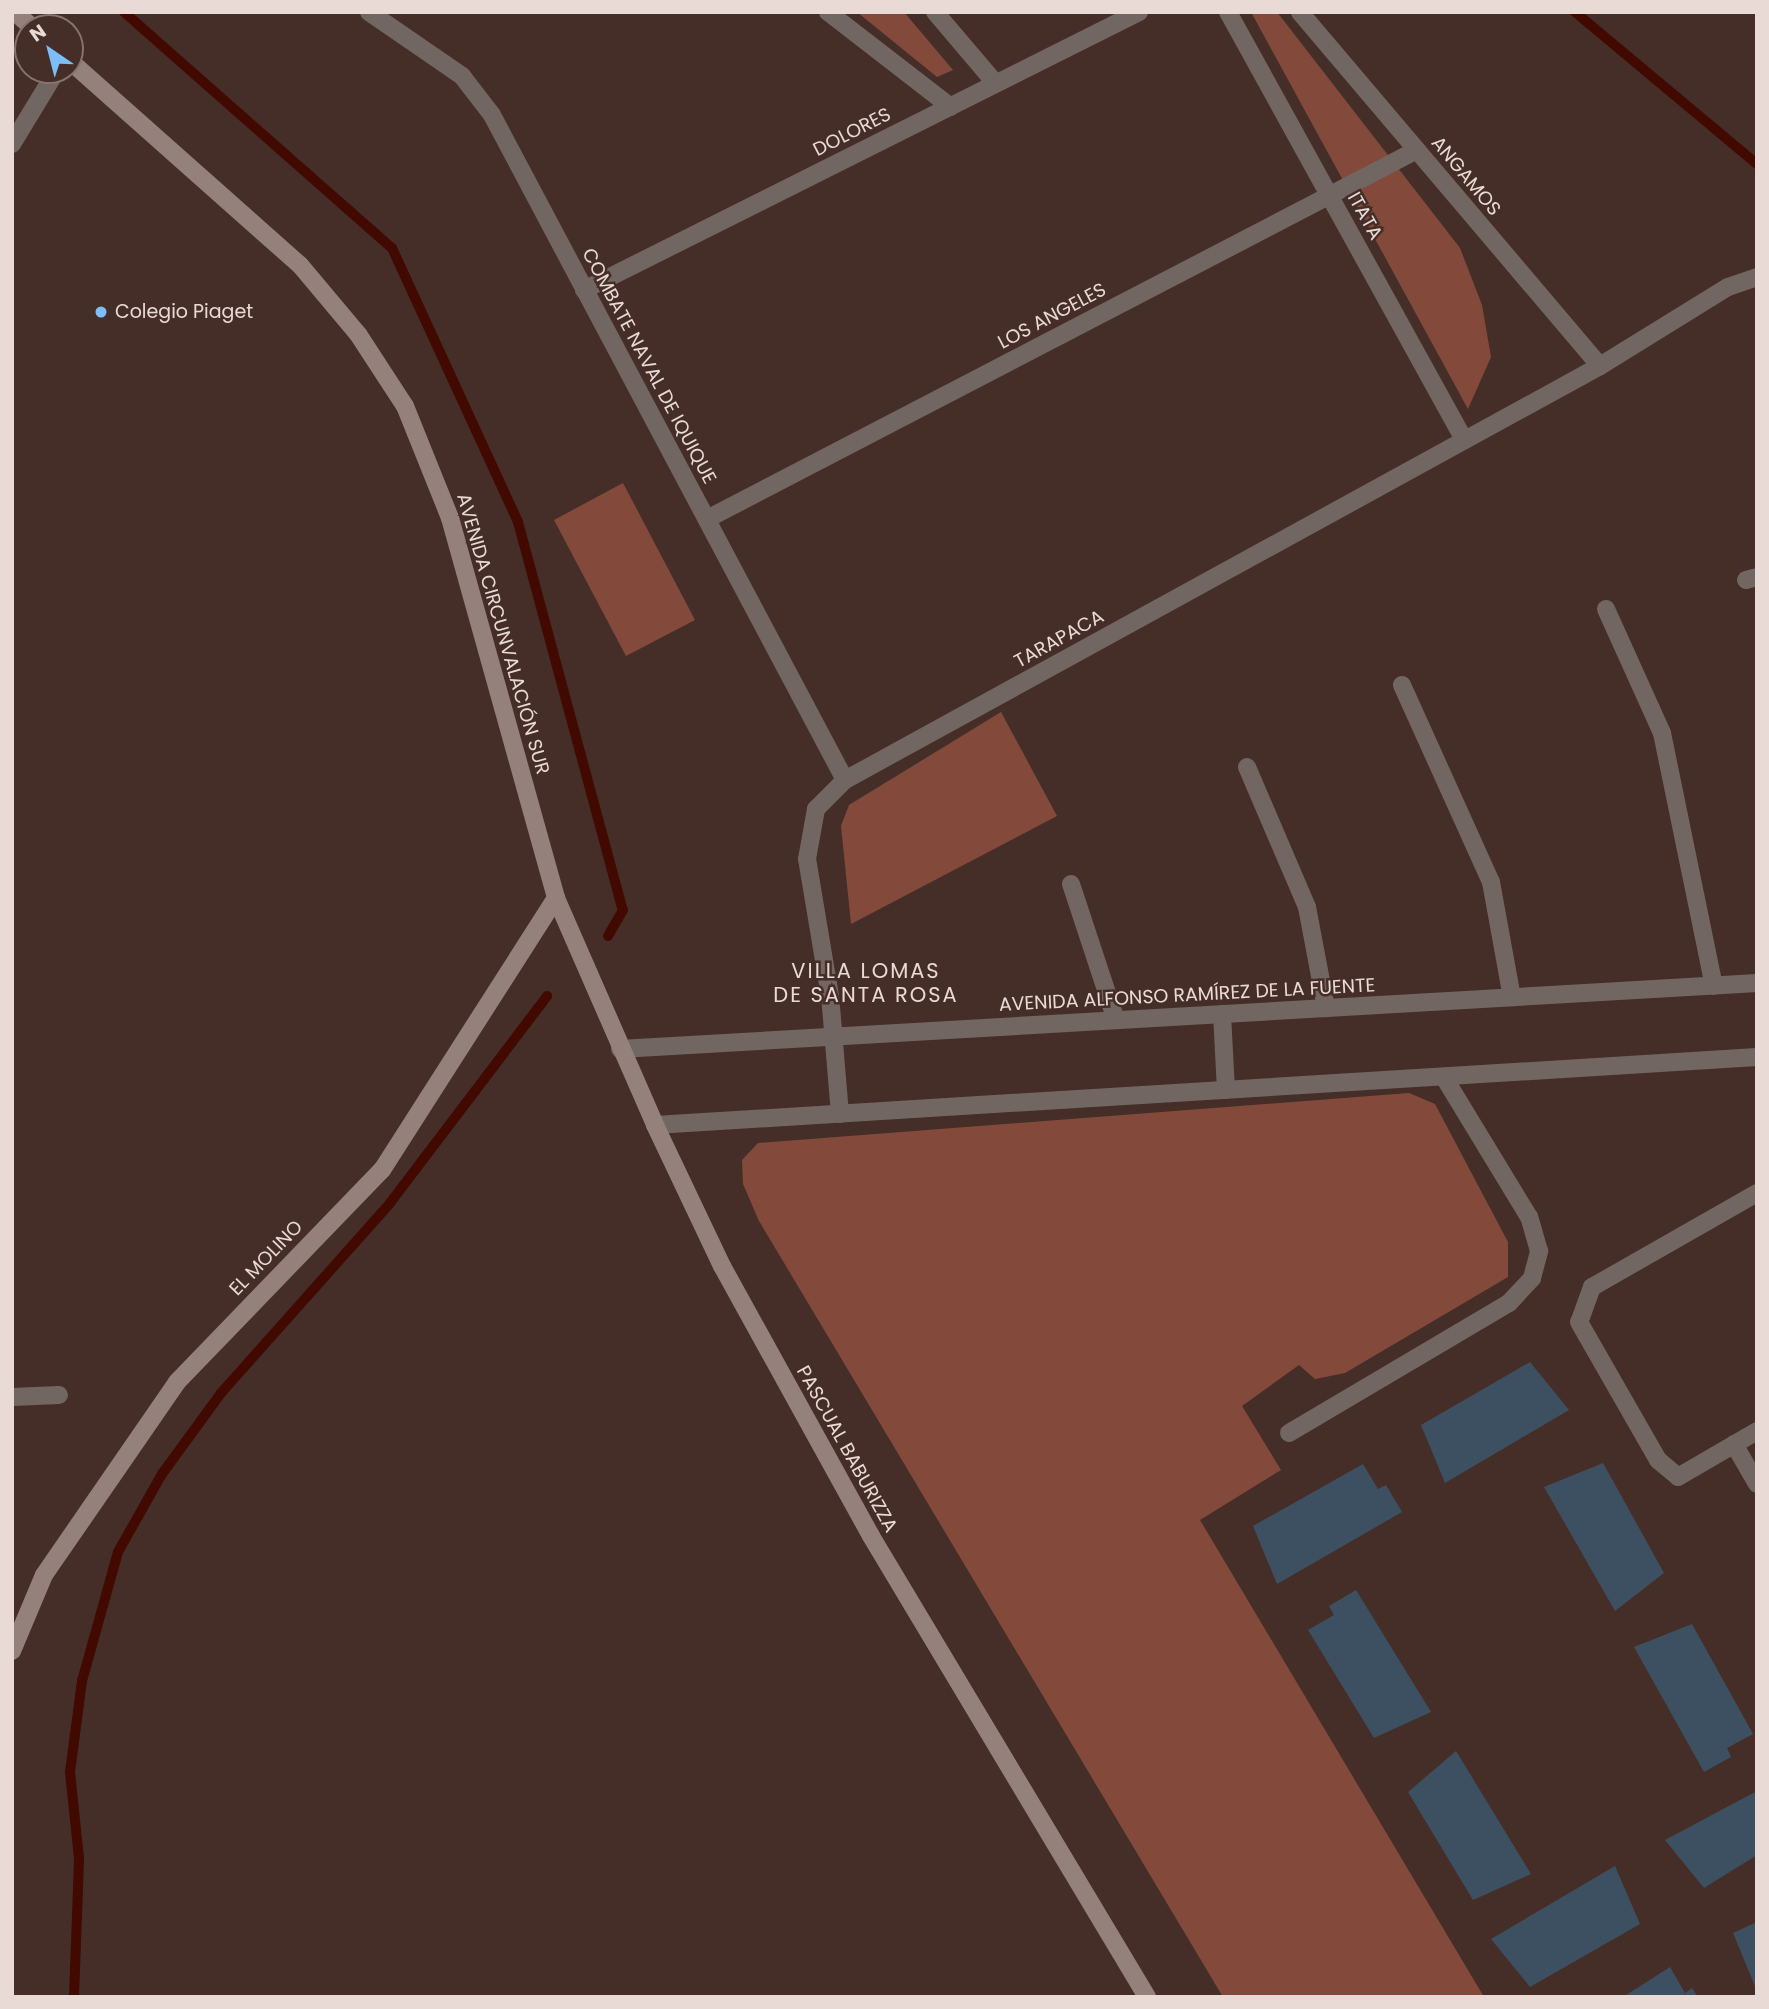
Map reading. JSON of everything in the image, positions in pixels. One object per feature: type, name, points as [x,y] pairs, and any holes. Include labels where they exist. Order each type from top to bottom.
[{"type":"main road","name":"AVENIDA CIRCUNVALACIÓN SUR","points":[[84,73],[300,265],[358,334],[405,406],[450,518],[556,898]]},
{"type":"main road","name":"PASCUAL BABURIZZA","points":[[556,898],[620,1049],[722,1266],[871,1536],[1147,1997]]},
{"type":"main road","name":"EL MOLINO","points":[[12,1651],[44,1575],[177,1382],[383,1170],[556,898]]},
{"type":"street","name":"COMBATE NAVAL DE IQUIQUE","points":[[369,12],[462,76],[492,115],[845,780]]},
{"type":"street","points":[[828,12],[951,107]]},
{"type":"street","points":[[935,12],[996,84]]},
{"type":"street","name":"DOLORES","points":[[584,290],[1139,12]]},
{"type":"street","name":"ITATA","points":[[1228,12],[1464,440]]},
{"type":"street","name":"ANGAMOS","points":[[1300,12],[1601,366]]},
{"type":"street","points":[[12,144],[48,84]]},
{"type":"street","name":"LOS ANGELES","points":[[706,519],[1417,150]]},
{"type":"street","name":"TARAPACA","points":[[839,1114],[832,1035],[807,859],[816,810],[845,780],[1601,366],[1728,287],[1757,277]]},
{"type":"street","points":[[1606,610],[1662,733],[1714,986]]},
{"type":"street","points":[[1402,685],[1492,882],[1512,997]]},
{"type":"street","points":[[1247,767],[1307,907],[1326,1008]]},
{"type":"street","points":[[1071,884],[1116,1020]]},
{"type":"street","name":"AVENIDA ALFONSO RAMÍREZ DE LA FUENTE","points":[[620,1049],[1757,983]]},
{"type":"street","points":[[1222,1014],[1226,1090]]},
{"type":"street","points":[[655,1125],[1757,1057]]},
{"type":"street","points":[[1289,1433],[1510,1303],[1532,1279],[1539,1251],[1529,1217],[1444,1077]]},
{"type":"street","points":[[1757,1193],[1592,1287],[1579,1322],[1658,1460],[1678,1477],[1757,1431]]},
{"type":"street","points":[[12,1397],[59,1395]]},
{"type":"street","points":[[1734,1444],[1757,1484]]},
{"type":"shaded area","points":[[857,12],[904,12],[953,70],[937,77]]},
{"type":"shaded area","points":[[1251,12],[1277,12],[1460,248],[1482,305],[1491,357],[1468,409]]},
{"type":"shaded area","points":[[623,483],[695,620],[626,656],[554,520]]},
{"type":"shaded area","points":[[1001,712],[1057,816],[851,924],[841,826],[849,805]]},
{"type":"shaded area","points":[[1409,1093],[1435,1104],[1508,1242],[1508,1277],[1345,1373],[1315,1379],[1299,1365],[1242,1406],[1281,1470],[1200,1520],[1484,1997],[1223,1997],[759,1221],[743,1184],[742,1160],[758,1143]]},
{"type":"building","points":[[1530,1362],[1569,1410],[1445,1483],[1421,1425]]},
{"type":"building","points":[[1603,1463],[1664,1573],[1615,1611],[1544,1487]]},
{"type":"building","points":[[1363,1464],[1378,1489],[1386,1485],[1402,1512],[1277,1584],[1253,1526]]},
{"type":"building","points":[[1356,1590],[1431,1712],[1374,1738],[1308,1630],[1334,1615],[1329,1606]]},
{"type":"building","points":[[1692,1624],[1753,1734],[1727,1748],[1731,1757],[1704,1772],[1634,1647]]},
{"type":"building","points":[[1456,1751],[1531,1874],[1473,1900],[1408,1792]]},
{"type":"building","points":[[1757,1791],[1757,1855],[1704,1888],[1665,1840]]},
{"type":"building","points":[[1615,1866],[1640,1924],[1530,1987],[1491,1939]]},
{"type":"building","points":[[1757,1922],[1757,1991],[1733,1933]]},
{"type":"building","points":[[1670,1967],[1685,1993],[1692,1988],[1698,1997],[1623,1997]]},
{"type":"waterway","points":[[124,12],[392,248],[518,522],[623,910],[608,936]]},
{"type":"waterway","points":[[1575,12],[1757,164]]},
{"type":"waterway","points":[[74,1997],[79,1858],[70,1772],[82,1681],[118,1552],[162,1474],[221,1393],[390,1203],[547,996]]},
{"type":"place","name":"Colegio Piaget","points":[[101,312]]},
{"type":"district","name":"VILLA LOMAS DE SANTA ROSA","points":[[866,983]]}]
